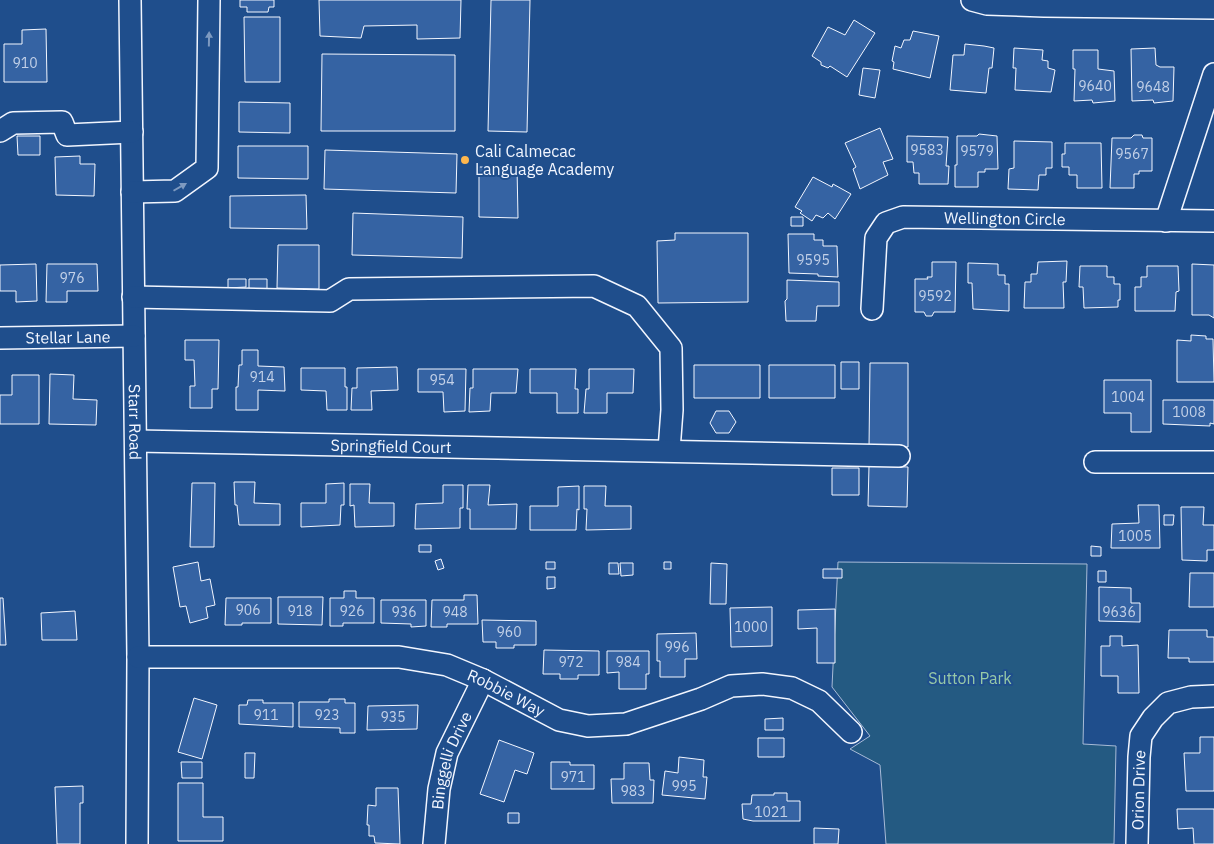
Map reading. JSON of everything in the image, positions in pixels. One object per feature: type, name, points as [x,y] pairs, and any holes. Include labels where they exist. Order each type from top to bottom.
[{"type":"street","name":"Starr Road","points":[[130,0],[138,657],[137,844]]},
{"type":"street","points":[[132,192],[175,191],[207,168],[209,0]]},
{"type":"street","points":[[972,0],[987,4],[1044,6],[1214,8]]},
{"type":"street","points":[[1166,221],[1214,74]]},
{"type":"street","points":[[0,131],[12,123],[62,122],[67,135],[132,132]]},
{"type":"street","name":"Wellington Circle","points":[[872,309],[876,238],[886,224],[903,217],[1214,221]]},
{"type":"street","points":[[133,297],[330,301],[349,289],[594,286],[637,306],[671,348],[672,410],[669,450]]},
{"type":"street","name":"Stellar Lane","points":[[0,338],[134,336]]},
{"type":"street","name":"Springfield Court","points":[[136,441],[899,456]]},
{"type":"street","points":[[1095,462],[1214,462]]},
{"type":"street","name":"Robbie Way","points":[[138,657],[399,657],[447,665],[483,680],[559,720],[588,726],[626,724],[702,699],[731,686],[762,684],[792,688],[819,701],[851,732]]},
{"type":"street","name":"Binggelli Drive","points":[[434,844],[439,789],[447,753],[483,680]]},
{"type":"street","name":"Orion Drive","points":[[1137,844],[1141,736],[1168,703],[1191,697],[1214,696]]},
{"type":"green space","name":"Sutton Park","points":[[838,562],[1087,564],[1083,744],[1116,746],[1114,844],[886,844],[880,765],[850,749],[870,736],[832,687]]},
{"type":"building","points":[[240,0],[274,0],[274,7],[269,7],[268,12],[247,12],[247,7],[240,7]]},
{"type":"building","points":[[319,0],[461,0],[460,38],[417,39],[417,25],[364,26],[361,38],[320,36]]},
{"type":"building","points":[[491,0],[530,0],[527,132],[488,131]]},
{"type":"building","points":[[244,17],[280,17],[280,82],[245,82]]},
{"type":"building","points":[[854,20],[875,33],[847,77],[830,66],[828,68],[821,65],[821,62],[812,56],[828,27],[845,35]]},
{"type":"building","points":[[46,29],[47,82],[4,82],[4,44],[22,44],[22,30]]},
{"type":"building","points":[[913,31],[939,36],[930,78],[893,69],[894,62],[892,61],[895,46],[901,48],[904,40],[910,40]]},
{"type":"building","points":[[965,44],[994,48],[992,68],[989,68],[986,93],[950,90],[953,55],[964,55]]},
{"type":"building","points":[[1014,48],[1043,50],[1042,60],[1048,61],[1048,68],[1055,70],[1051,92],[1015,90],[1016,68],[1013,68]]},
{"type":"building","points":[[1155,48],[1156,65],[1160,67],[1174,67],[1173,101],[1154,103],[1153,100],[1132,101],[1131,49]]},
{"type":"building","points":[[1073,50],[1098,50],[1098,69],[1114,71],[1115,101],[1093,103],[1092,100],[1074,101],[1075,69],[1073,69]]},
{"type":"building","points":[[322,54],[455,55],[455,131],[321,131]]},
{"type":"building","points":[[863,68],[880,70],[875,98],[859,95]]},
{"type":"building","points":[[239,102],[290,103],[290,133],[239,132]]},
{"type":"building","points":[[880,128],[893,159],[883,162],[888,175],[860,189],[853,169],[856,167],[845,143]]},
{"type":"building","points":[[979,134],[997,136],[998,169],[985,169],[985,172],[978,172],[978,187],[955,187],[957,136],[977,136]]},
{"type":"building","points":[[1134,135],[1152,138],[1152,171],[1139,171],[1139,174],[1134,174],[1134,188],[1110,188],[1112,138],[1131,138]]},
{"type":"building","points":[[17,136],[40,136],[40,155],[18,155]]},
{"type":"building","points":[[907,136],[948,137],[946,166],[949,166],[948,184],[919,184],[919,173],[914,173],[913,162],[907,162]]},
{"type":"building","points":[[1014,141],[1052,142],[1052,168],[1046,168],[1046,175],[1039,175],[1038,190],[1008,189],[1009,169],[1014,168]]},
{"type":"building","points":[[1065,143],[1101,143],[1102,188],[1077,188],[1077,175],[1069,175],[1069,167],[1062,167],[1062,154],[1065,154]]},
{"type":"building","points":[[238,146],[308,146],[308,179],[238,178]]},
{"type":"building","points":[[325,150],[457,154],[456,193],[324,189]]},
{"type":"building","points":[[80,156],[80,164],[95,164],[94,196],[56,195],[55,157]]},
{"type":"building","points":[[479,167],[517,167],[518,218],[479,217]]},
{"type":"building","points":[[813,177],[832,187],[833,184],[851,194],[835,219],[828,213],[823,218],[816,215],[812,221],[795,207]]},
{"type":"building","points":[[306,195],[307,229],[230,228],[230,196]]},
{"type":"building","points":[[353,213],[463,217],[462,258],[352,255]]},
{"type":"building","points":[[791,217],[803,217],[803,226],[791,226]]},
{"type":"building","points":[[675,233],[748,233],[748,302],[658,303],[657,241],[675,240]]},
{"type":"building","points":[[788,234],[814,234],[814,240],[823,240],[823,246],[837,246],[838,277],[789,273]]},
{"type":"building","points":[[278,245],[319,245],[319,289],[277,288]]},
{"type":"building","points":[[1067,261],[1066,282],[1063,282],[1064,308],[1024,308],[1025,282],[1031,282],[1031,274],[1037,274],[1038,262]]},
{"type":"building","points":[[932,262],[956,262],[955,312],[934,312],[932,316],[926,316],[924,312],[915,312],[915,279],[928,279],[927,277],[932,277]]},
{"type":"building","points":[[968,263],[998,264],[998,275],[1005,275],[1005,284],[1009,284],[1009,311],[973,309],[972,283],[968,283]]},
{"type":"building","points":[[36,264],[37,301],[16,302],[16,291],[0,291],[0,265]]},
{"type":"building","points":[[47,264],[97,264],[98,291],[67,291],[67,302],[46,302]]},
{"type":"building","points":[[1192,264],[1214,265],[1214,318],[1209,315],[1192,315]]},
{"type":"building","points":[[1080,266],[1107,266],[1107,277],[1114,277],[1114,284],[1120,284],[1118,307],[1084,308],[1083,287],[1079,287]]},
{"type":"building","points":[[1147,266],[1178,266],[1179,291],[1176,292],[1175,311],[1135,311],[1135,287],[1141,287],[1141,277],[1147,277]]},
{"type":"building","points":[[228,279],[246,279],[246,287],[228,288]]},
{"type":"building","points":[[249,279],[267,279],[267,289],[249,289]]},
{"type":"building","points":[[787,280],[839,282],[839,306],[817,306],[816,321],[786,321]]},
{"type":"building","points":[[1191,335],[1206,336],[1206,339],[1213,339],[1214,382],[1177,382],[1177,340],[1191,341]]},
{"type":"building","points":[[185,340],[219,340],[218,389],[212,389],[212,408],[190,408],[190,386],[195,386],[194,360],[185,360]]},
{"type":"building","points":[[242,350],[258,350],[258,366],[284,367],[285,391],[258,390],[258,410],[236,410],[236,387],[238,387],[239,365],[242,365]]},
{"type":"building","points":[[841,362],[859,362],[859,389],[841,389]]},
{"type":"building","points":[[870,363],[908,363],[908,447],[869,447]]},
{"type":"building","points":[[694,365],[760,365],[760,398],[694,398]]},
{"type":"building","points":[[769,365],[835,365],[835,398],[769,398]]},
{"type":"building","points":[[397,367],[398,390],[371,391],[372,410],[351,410],[352,388],[357,388],[357,368]]},
{"type":"building","points":[[301,368],[345,368],[347,410],[327,410],[326,391],[301,390]]},
{"type":"building","points":[[418,369],[466,369],[465,411],[444,412],[443,392],[418,392]]},
{"type":"building","points":[[473,369],[518,369],[516,393],[491,393],[490,411],[469,412],[470,388],[473,388]]},
{"type":"building","points":[[530,369],[576,369],[575,389],[578,389],[578,413],[557,413],[557,393],[530,393]]},
{"type":"building","points":[[589,369],[634,369],[633,393],[607,393],[607,413],[584,413],[586,389],[589,389]]},
{"type":"building","points":[[50,374],[74,375],[73,399],[97,400],[96,425],[49,424]]},
{"type":"building","points":[[12,375],[39,375],[39,424],[0,424],[0,395],[12,395]]},
{"type":"building","points":[[1104,380],[1151,380],[1151,432],[1131,432],[1131,413],[1104,413]]},
{"type":"building","points":[[1163,400],[1214,400],[1214,424],[1210,423],[1210,426],[1163,424]]},
{"type":"building","points":[[716,411],[729,411],[736,422],[729,433],[716,433],[710,423]]},
{"type":"building","points":[[869,466],[908,467],[907,507],[868,506]]},
{"type":"building","points":[[832,468],[859,468],[859,495],[832,495]]},
{"type":"building","points":[[234,482],[255,482],[254,503],[280,504],[280,525],[239,525],[237,505],[235,505]]},
{"type":"building","points":[[192,483],[215,483],[214,547],[190,547]]},
{"type":"building","points":[[344,483],[344,505],[341,505],[340,525],[301,527],[301,503],[326,503],[326,484]]},
{"type":"building","points":[[350,484],[370,484],[369,503],[394,503],[394,526],[355,527],[354,505],[350,506]]},
{"type":"building","points":[[443,485],[463,485],[463,508],[460,508],[460,528],[415,529],[416,504],[443,503]]},
{"type":"building","points":[[468,485],[490,485],[488,505],[517,504],[516,529],[470,529],[470,509],[467,509]]},
{"type":"building","points":[[579,486],[579,510],[577,509],[576,530],[530,530],[530,506],[558,506],[558,487]]},
{"type":"building","points":[[584,486],[606,486],[605,506],[631,506],[631,529],[586,530],[587,509],[584,509]]},
{"type":"building","points":[[1138,505],[1159,505],[1160,548],[1111,548],[1112,524],[1139,523]]},
{"type":"building","points":[[1181,507],[1204,507],[1203,525],[1214,525],[1214,550],[1207,550],[1207,561],[1182,560]]},
{"type":"building","points":[[1164,515],[1174,515],[1173,525],[1164,525]]},
{"type":"building","points":[[419,545],[431,545],[431,552],[419,552]]},
{"type":"building","points":[[1091,546],[1101,547],[1101,556],[1091,556]]},
{"type":"building","points":[[441,559],[444,568],[438,570],[435,561]]},
{"type":"building","points":[[198,562],[201,581],[210,579],[215,605],[206,607],[208,618],[190,623],[186,606],[180,607],[173,567]]},
{"type":"building","points":[[546,562],[555,562],[555,569],[546,569]]},
{"type":"building","points":[[664,562],[671,562],[671,569],[664,569]]},
{"type":"building","points":[[609,563],[618,563],[619,574],[609,574]]},
{"type":"building","points":[[620,563],[633,563],[633,575],[621,576]]},
{"type":"building","points":[[711,563],[727,564],[726,604],[710,604]]},
{"type":"building","points":[[823,569],[842,569],[842,578],[823,578]]},
{"type":"building","points":[[1098,571],[1106,571],[1106,582],[1098,582]]},
{"type":"building","points":[[1190,573],[1214,573],[1214,607],[1189,607]]},
{"type":"building","points":[[547,577],[555,577],[555,588],[547,589]]},
{"type":"building","points":[[1099,587],[1131,588],[1131,603],[1140,603],[1140,622],[1099,621]]},
{"type":"building","points":[[344,591],[356,591],[356,598],[374,598],[374,623],[343,623],[343,626],[330,626],[330,598],[344,598]]},
{"type":"building","points":[[464,595],[477,595],[478,624],[447,624],[447,627],[431,627],[432,600],[464,600]]},
{"type":"building","points":[[278,597],[323,597],[322,625],[278,624]]},
{"type":"building","points":[[0,598],[3,598],[6,645],[0,645]]},
{"type":"building","points":[[226,598],[271,598],[271,623],[225,625]]},
{"type":"building","points":[[381,600],[426,600],[426,626],[411,627],[411,624],[381,623]]},
{"type":"building","points":[[772,607],[772,646],[731,647],[730,608]]},
{"type":"building","points":[[835,609],[835,663],[817,663],[817,628],[798,629],[798,610]]},
{"type":"building","points":[[75,611],[77,640],[42,640],[41,613]]},
{"type":"building","points":[[482,620],[536,621],[536,645],[514,645],[514,648],[496,648],[496,642],[483,642]]},
{"type":"building","points":[[1169,630],[1207,630],[1207,637],[1214,637],[1214,662],[1189,662],[1189,658],[1168,658]]},
{"type":"building","points":[[696,633],[697,659],[685,659],[685,677],[660,677],[660,661],[657,661],[657,634]]},
{"type":"building","points":[[1110,636],[1122,636],[1122,646],[1138,645],[1139,693],[1118,693],[1118,676],[1101,676],[1101,646],[1110,646]]},
{"type":"building","points":[[544,650],[599,651],[599,675],[578,675],[578,679],[560,679],[560,674],[543,674]]},
{"type":"building","points":[[607,651],[649,651],[649,674],[646,674],[646,689],[619,689],[619,672],[607,673]]},
{"type":"building","points":[[194,698],[217,705],[202,759],[178,752]]},
{"type":"building","points":[[329,699],[345,699],[345,703],[355,703],[355,733],[340,733],[340,728],[299,727],[299,702],[329,702]]},
{"type":"building","points":[[248,700],[263,700],[263,703],[293,703],[293,727],[239,724],[239,705],[247,705]]},
{"type":"building","points":[[418,705],[417,729],[367,730],[368,706]]},
{"type":"building","points":[[783,718],[783,730],[765,730],[765,719]]},
{"type":"building","points":[[1200,737],[1214,737],[1214,791],[1186,791],[1184,753],[1200,753]]},
{"type":"building","points":[[758,738],[784,738],[784,757],[758,757]]},
{"type":"building","points":[[499,740],[534,753],[527,774],[515,770],[504,802],[480,794]]},
{"type":"building","points":[[245,753],[255,753],[254,778],[245,778]]},
{"type":"building","points":[[679,757],[704,760],[703,777],[707,777],[705,799],[662,795],[665,771],[678,773]]},
{"type":"building","points":[[181,762],[202,762],[202,778],[182,778]]},
{"type":"building","points":[[551,762],[570,762],[570,765],[594,765],[594,789],[551,789]]},
{"type":"building","points":[[624,763],[649,763],[650,780],[654,780],[653,803],[612,803],[611,779],[624,779]]},
{"type":"building","points":[[178,783],[203,783],[203,817],[223,817],[223,841],[178,841]]},
{"type":"building","points":[[83,786],[83,803],[80,803],[80,844],[57,844],[55,787]]},
{"type":"building","points":[[376,788],[398,788],[400,844],[375,843],[374,836],[369,836],[369,825],[367,825],[368,805],[376,806]]},
{"type":"building","points":[[774,793],[787,793],[787,801],[800,801],[800,821],[753,821],[743,819],[742,804],[751,804],[752,795],[774,795]]},
{"type":"building","points":[[1177,809],[1214,809],[1214,844],[1194,844],[1193,828],[1178,829]]},
{"type":"building","points":[[508,813],[519,813],[519,823],[508,823]]},
{"type":"building","points":[[814,828],[839,829],[838,844],[814,844]]},
{"type":"place","name":"Cali Calmecac Language Academy","points":[[465,160]]}]
